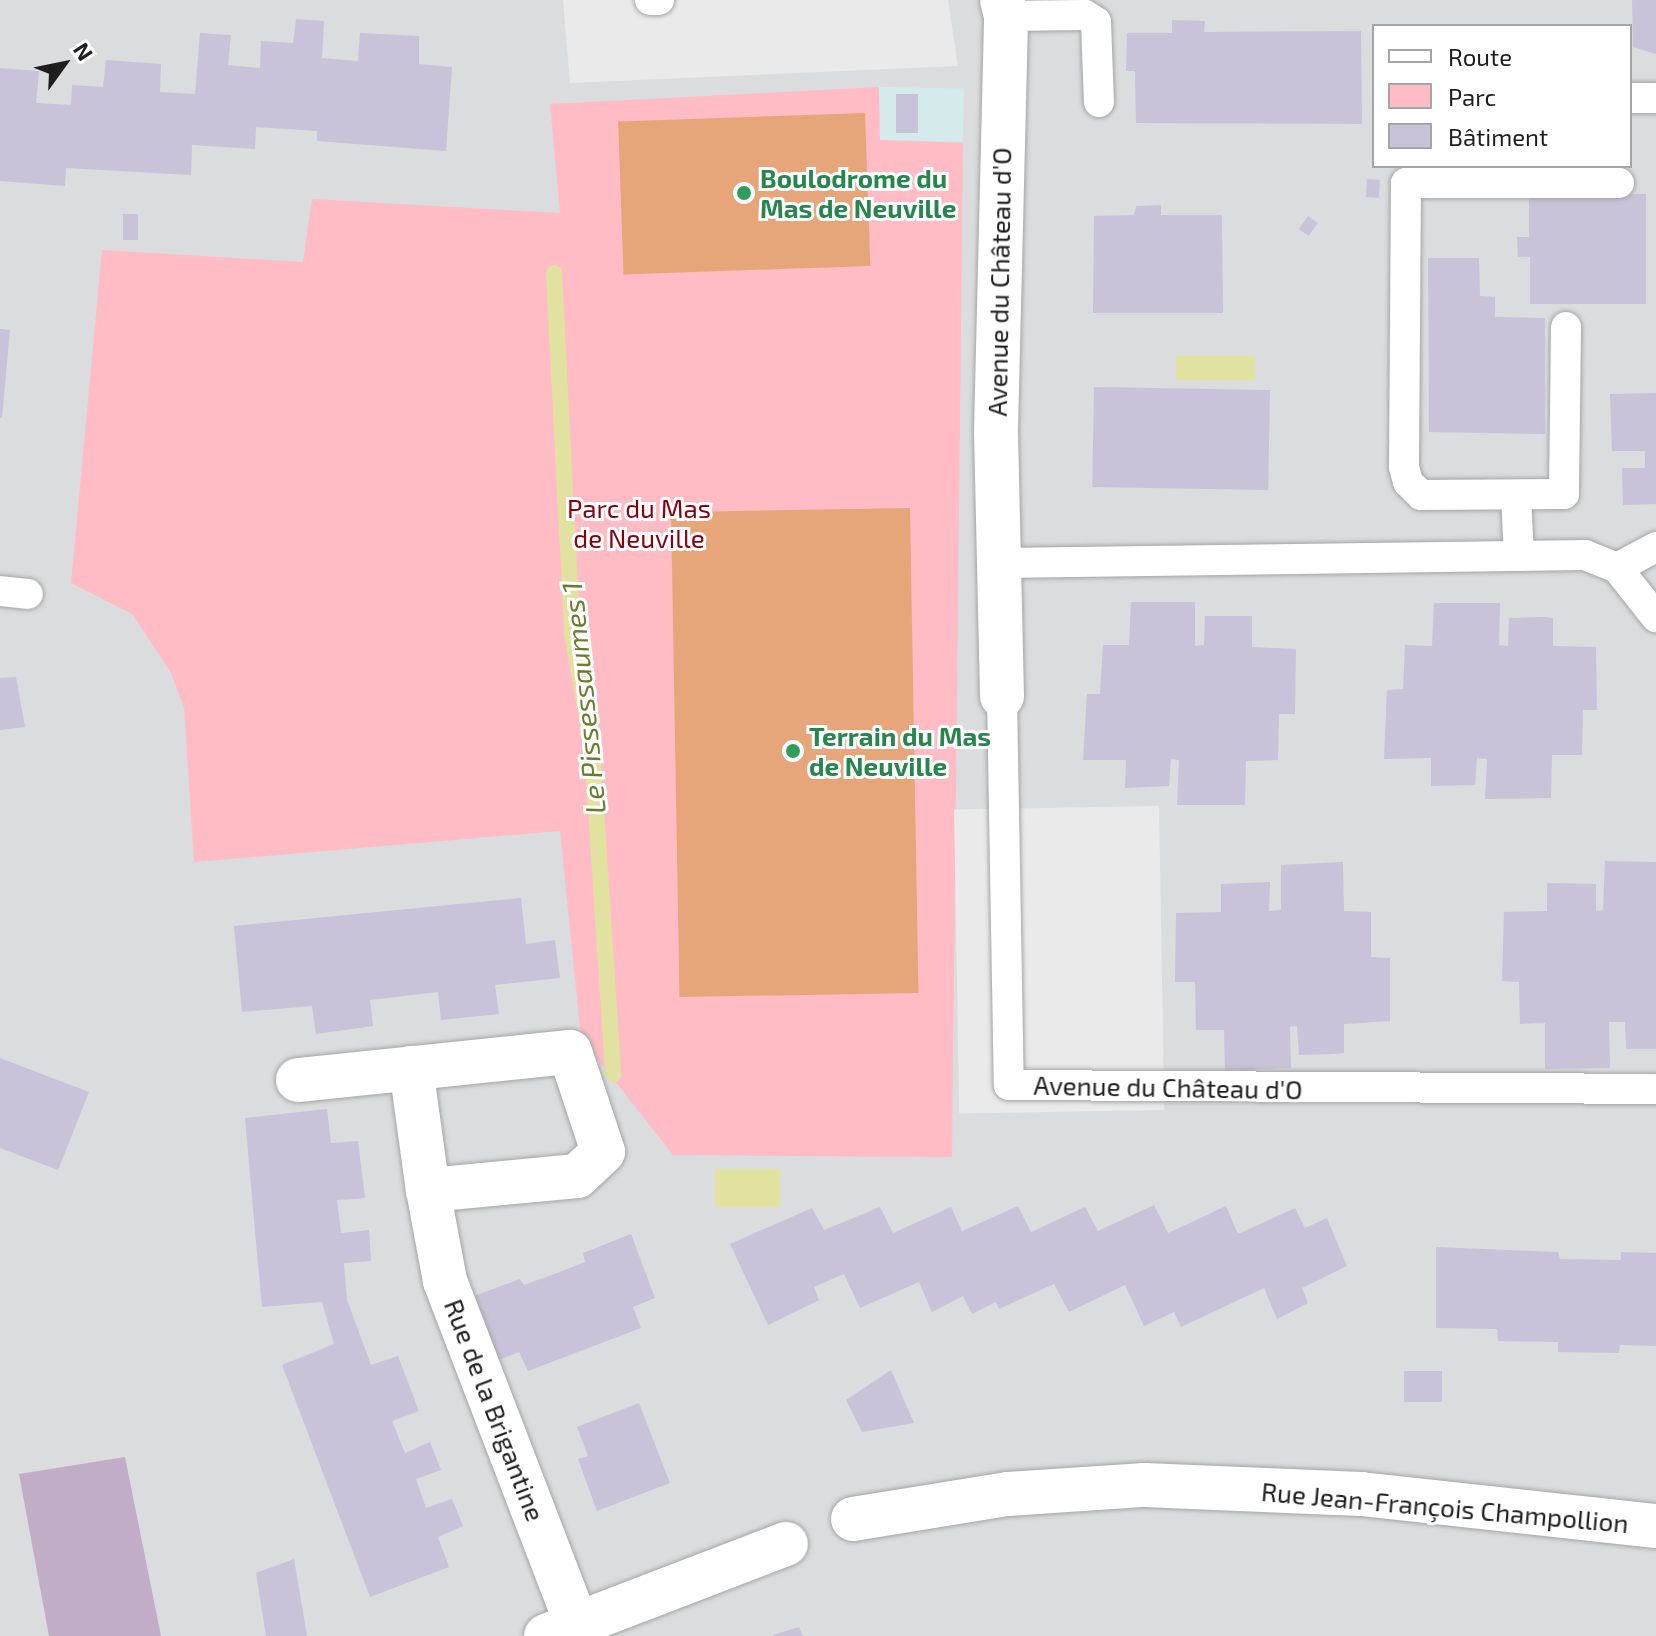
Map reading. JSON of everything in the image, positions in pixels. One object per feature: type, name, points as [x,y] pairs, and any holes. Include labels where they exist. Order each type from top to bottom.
[{"type":"street","name":"Avenue du Château d'O","points":[[1002,696],[996,430],[1004,8]]},
{"type":"street","points":[[298,1080],[570,1052],[603,1152],[577,1176],[428,1190]]},
{"type":"street","name":"Rue de la Brigantine","points":[[411,1068],[428,1190],[445,1281],[555,1634]]},
{"type":"street","name":"Rue Jean-François Champollion","points":[[853,1519],[1008,1494],[1145,1485],[1361,1494],[1656,1526]]},
{"type":"street","points":[[555,1634],[786,1544]]},
{"type":"lane","points":[[650,0],[659,0]]},
{"type":"lane","points":[[1004,8],[1085,15],[1096,22],[1099,102]]},
{"type":"lane","points":[[1632,98],[1656,98]]},
{"type":"lane","points":[[1566,327],[1567,485],[1564,494],[1431,498],[1408,482],[1404,467],[1406,183],[1619,183]]},
{"type":"lane","points":[[1516,495],[1519,556]]},
{"type":"lane","points":[[1617,568],[1656,547]]},
{"type":"lane","points":[[1001,563],[1585,555],[1617,568],[1656,617]]},
{"type":"lane","name":"Avenue du Château d'O","points":[[1002,696],[1009,1085],[1656,1089]]},
{"type":"shaded area","points":[[0,0],[1656,0],[1656,1636],[0,1636]]},
{"type":"shaded area","points":[[563,0],[948,0],[958,66],[570,83]]},
{"type":"shaded area","points":[[879,87],[964,88],[963,141],[878,140]]},
{"type":"shaded area","name":"Boulodrome du Mas de Neuville","points":[[865,113],[870,266],[623,275],[618,122]]},
{"type":"shaded area","points":[[1176,356],[1255,356],[1255,380],[1176,380]]},
{"type":"shaded area","name":"Terrain du Mas de Neuville","points":[[910,508],[918,993],[680,997],[671,512]]},
{"type":"shaded area","points":[[1159,806],[1164,1110],[959,1114],[954,810]]},
{"type":"shaded area","points":[[715,1169],[780,1169],[780,1207],[715,1207]]},
{"type":"shaded area","points":[[125,1457],[161,1636],[49,1636],[19,1474]]},
{"type":"green space","name":"Parc du Mas de Neuville","points":[[879,87],[880,140],[963,143],[952,1157],[673,1155],[581,1038],[560,831],[194,862],[184,707],[171,673],[132,614],[71,583],[102,250],[303,262],[312,199],[560,213],[550,104]]},
{"type":"building","points":[[1632,0],[1656,0],[1656,54],[1633,47]]},
{"type":"building","points":[[296,19],[324,21],[322,58],[358,61],[360,33],[419,36],[419,64],[452,67],[446,151],[317,141],[317,131],[256,127],[255,149],[192,145],[191,175],[66,168],[65,186],[0,181],[0,68],[39,71],[36,103],[71,105],[72,85],[103,87],[106,60],[161,64],[160,92],[195,94],[200,33],[231,35],[228,65],[260,68],[261,41],[293,43]]},
{"type":"building","points":[[1172,20],[1205,21],[1204,32],[1361,31],[1362,124],[1136,123],[1135,71],[1126,71],[1127,33],[1172,33]]},
{"type":"building","points":[[896,94],[918,94],[918,133],[896,133]]},
{"type":"building","points":[[1367,179],[1380,180],[1379,198],[1366,197]]},
{"type":"building","points":[[1646,194],[1646,304],[1530,304],[1530,257],[1518,257],[1517,237],[1529,237],[1529,195]]},
{"type":"building","points":[[1161,205],[1161,215],[1222,215],[1223,313],[1093,313],[1094,216],[1134,215],[1136,206]]},
{"type":"building","points":[[123,214],[138,214],[138,240],[123,240]]},
{"type":"building","points":[[1308,216],[1318,223],[1309,236],[1299,229]]},
{"type":"building","points":[[1428,258],[1479,258],[1480,296],[1495,297],[1495,317],[1545,318],[1545,434],[1429,432]]},
{"type":"building","points":[[0,329],[10,330],[2,418],[0,418]]},
{"type":"building","points":[[1094,387],[1270,390],[1268,490],[1092,487]]},
{"type":"building","points":[[1656,393],[1656,504],[1623,505],[1622,468],[1645,468],[1645,451],[1612,451],[1610,394]]},
{"type":"building","points":[[1131,602],[1195,602],[1195,646],[1204,645],[1205,616],[1252,616],[1252,647],[1296,649],[1295,714],[1279,714],[1278,760],[1246,761],[1245,805],[1177,805],[1179,760],[1171,759],[1169,786],[1125,788],[1126,760],[1083,760],[1087,694],[1100,694],[1103,645],[1129,645]]},
{"type":"building","points":[[1434,603],[1500,603],[1499,645],[1508,646],[1509,618],[1543,617],[1553,618],[1553,646],[1596,647],[1597,710],[1583,710],[1582,755],[1552,755],[1551,798],[1485,799],[1487,759],[1477,758],[1475,785],[1431,786],[1431,758],[1384,759],[1387,690],[1403,689],[1405,645],[1432,646]]},
{"type":"building","points":[[16,677],[25,727],[0,730],[0,678]]},
{"type":"building","points":[[1605,861],[1656,862],[1656,1049],[1626,1049],[1625,1022],[1609,1022],[1610,1068],[1545,1069],[1545,1023],[1520,1024],[1519,982],[1502,981],[1504,912],[1547,911],[1547,883],[1596,884],[1596,911],[1603,910]]},
{"type":"building","points":[[1343,862],[1344,911],[1371,912],[1371,957],[1390,958],[1390,1021],[1344,1024],[1344,1053],[1333,1054],[1299,1055],[1297,1026],[1290,1027],[1291,1068],[1225,1071],[1224,1030],[1196,1030],[1195,982],[1175,982],[1176,913],[1221,912],[1221,884],[1270,882],[1269,911],[1281,910],[1281,865]]},
{"type":"building","points":[[521,898],[526,944],[555,940],[560,978],[495,985],[499,1014],[441,1020],[438,992],[370,1000],[373,1026],[316,1034],[312,1006],[242,1012],[234,926]]},
{"type":"building","points":[[0,1058],[89,1092],[58,1170],[0,1148]]},
{"type":"building","points":[[327,1109],[331,1143],[358,1141],[365,1198],[337,1200],[341,1233],[369,1230],[371,1261],[344,1263],[347,1300],[371,1365],[398,1356],[419,1411],[392,1421],[405,1453],[430,1442],[441,1470],[416,1479],[426,1508],[452,1499],[463,1526],[438,1537],[449,1567],[370,1597],[282,1365],[334,1344],[322,1302],[262,1307],[256,1243],[245,1118]]},
{"type":"building","points":[[1154,1205],[1168,1233],[1226,1206],[1238,1234],[1295,1208],[1305,1228],[1327,1218],[1347,1266],[1302,1288],[1308,1303],[1277,1319],[1264,1288],[1181,1327],[1174,1312],[1144,1326],[1125,1285],[1069,1312],[1054,1284],[999,1309],[996,1302],[972,1314],[963,1296],[932,1312],[919,1282],[860,1308],[844,1274],[814,1287],[819,1300],[768,1325],[730,1244],[812,1208],[824,1230],[880,1207],[893,1233],[951,1207],[962,1231],[1018,1206],[1031,1232],[1085,1207],[1098,1231]]},
{"type":"building","points":[[631,1234],[655,1298],[633,1307],[641,1328],[528,1371],[519,1352],[496,1361],[471,1297],[520,1279],[524,1285],[585,1262],[583,1253]]},
{"type":"building","points":[[1436,1247],[1558,1252],[1560,1259],[1621,1260],[1621,1252],[1656,1253],[1656,1346],[1620,1345],[1619,1353],[1558,1352],[1558,1342],[1498,1341],[1497,1329],[1436,1328]]},
{"type":"building","points":[[891,1370],[914,1423],[862,1432],[846,1400]]},
{"type":"building","points":[[1404,1371],[1442,1371],[1442,1402],[1404,1402]]},
{"type":"building","points":[[639,1403],[670,1483],[597,1511],[578,1459],[588,1456],[577,1427]]},
{"type":"building","points":[[294,1559],[307,1636],[266,1636],[256,1573]]},
{"type":"building","points":[[799,1627],[803,1636],[773,1635]]},
{"type":"waterway","name":"Le Pissessaumes 1","points":[[554,273],[572,633],[592,747],[613,1074]]},
{"type":"place","name":"Boulodrome du Mas de Neuville","points":[[744,193]]},
{"type":"place","name":"Terrain du Mas de Neuville","points":[[793,751]]}]
